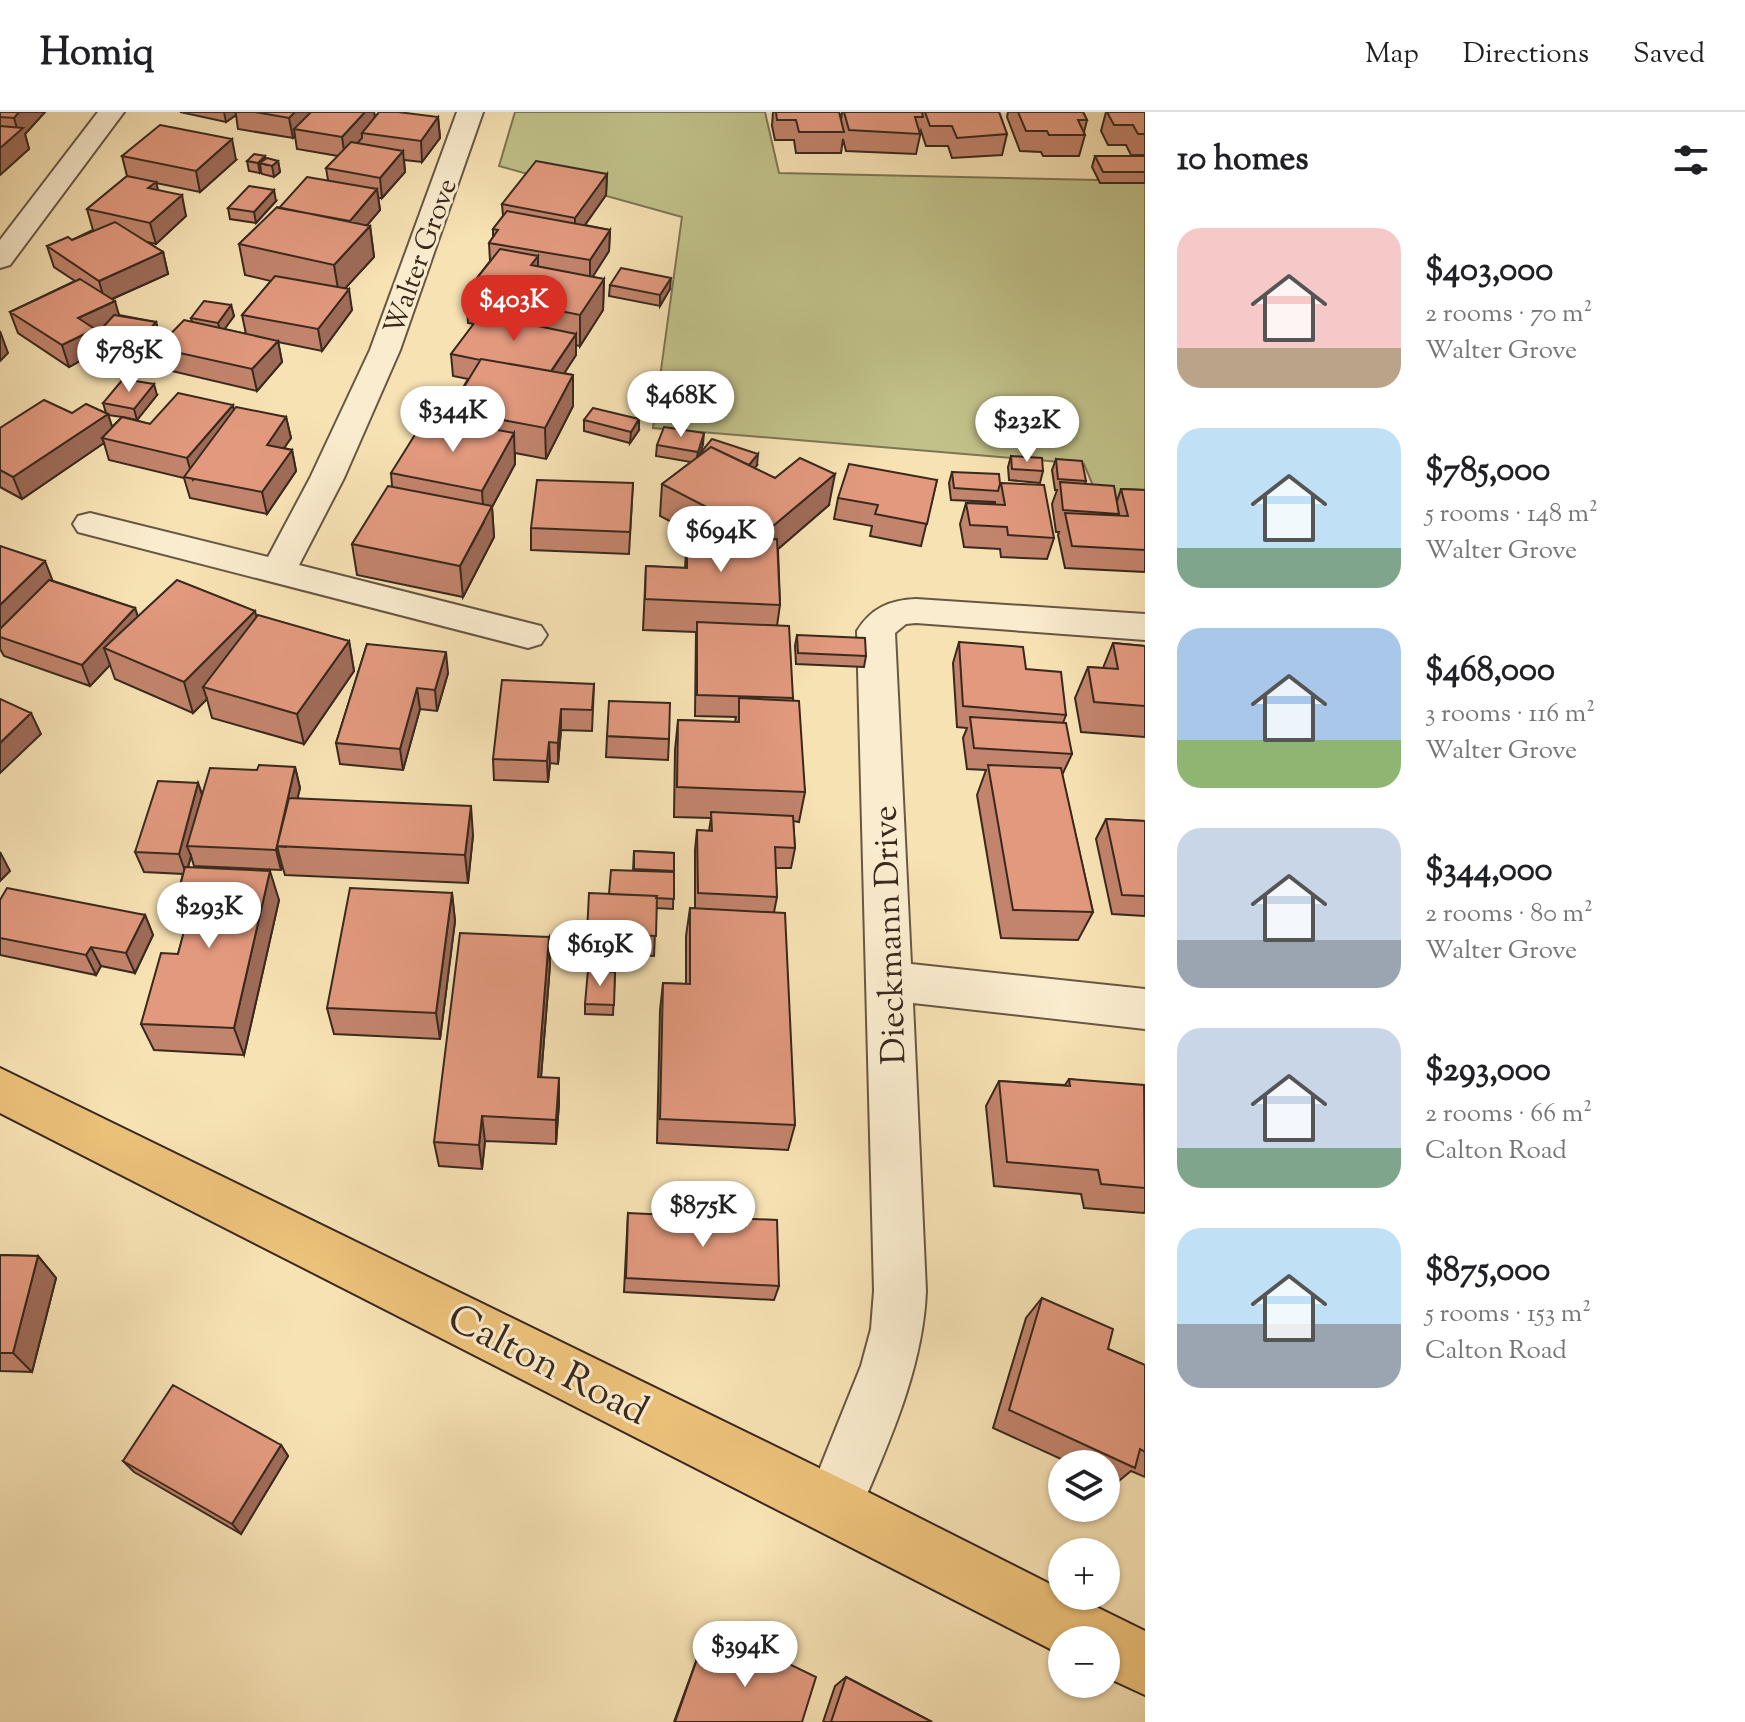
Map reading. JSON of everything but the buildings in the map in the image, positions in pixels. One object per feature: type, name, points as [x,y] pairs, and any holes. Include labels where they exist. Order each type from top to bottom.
[{"type":"main road","name":"Calton Road","points":[[0,1089],[1070,1626]]},
{"type":"main road","points":[[1120,1651],[1145,1664]]},
{"type":"street","points":[[0,259],[111,112]]},
{"type":"street","name":"Walter Grove","points":[[278,571],[327,478],[385,350],[470,112]]},
{"type":"street","points":[[90,524],[528,635]]},
{"type":"street","name":"Dieckmann Drive","points":[[834,1505],[888,1366],[898,1329],[900,1291],[876,631],[885,619],[897,612],[941,611],[1145,627]]},
{"type":"street","points":[[890,981],[1145,1009]]},
{"type":"green space","points":[[515,112],[765,112],[779,173],[1145,181],[1145,504],[1099,500],[1084,464],[653,428],[682,217],[499,166]]}]
